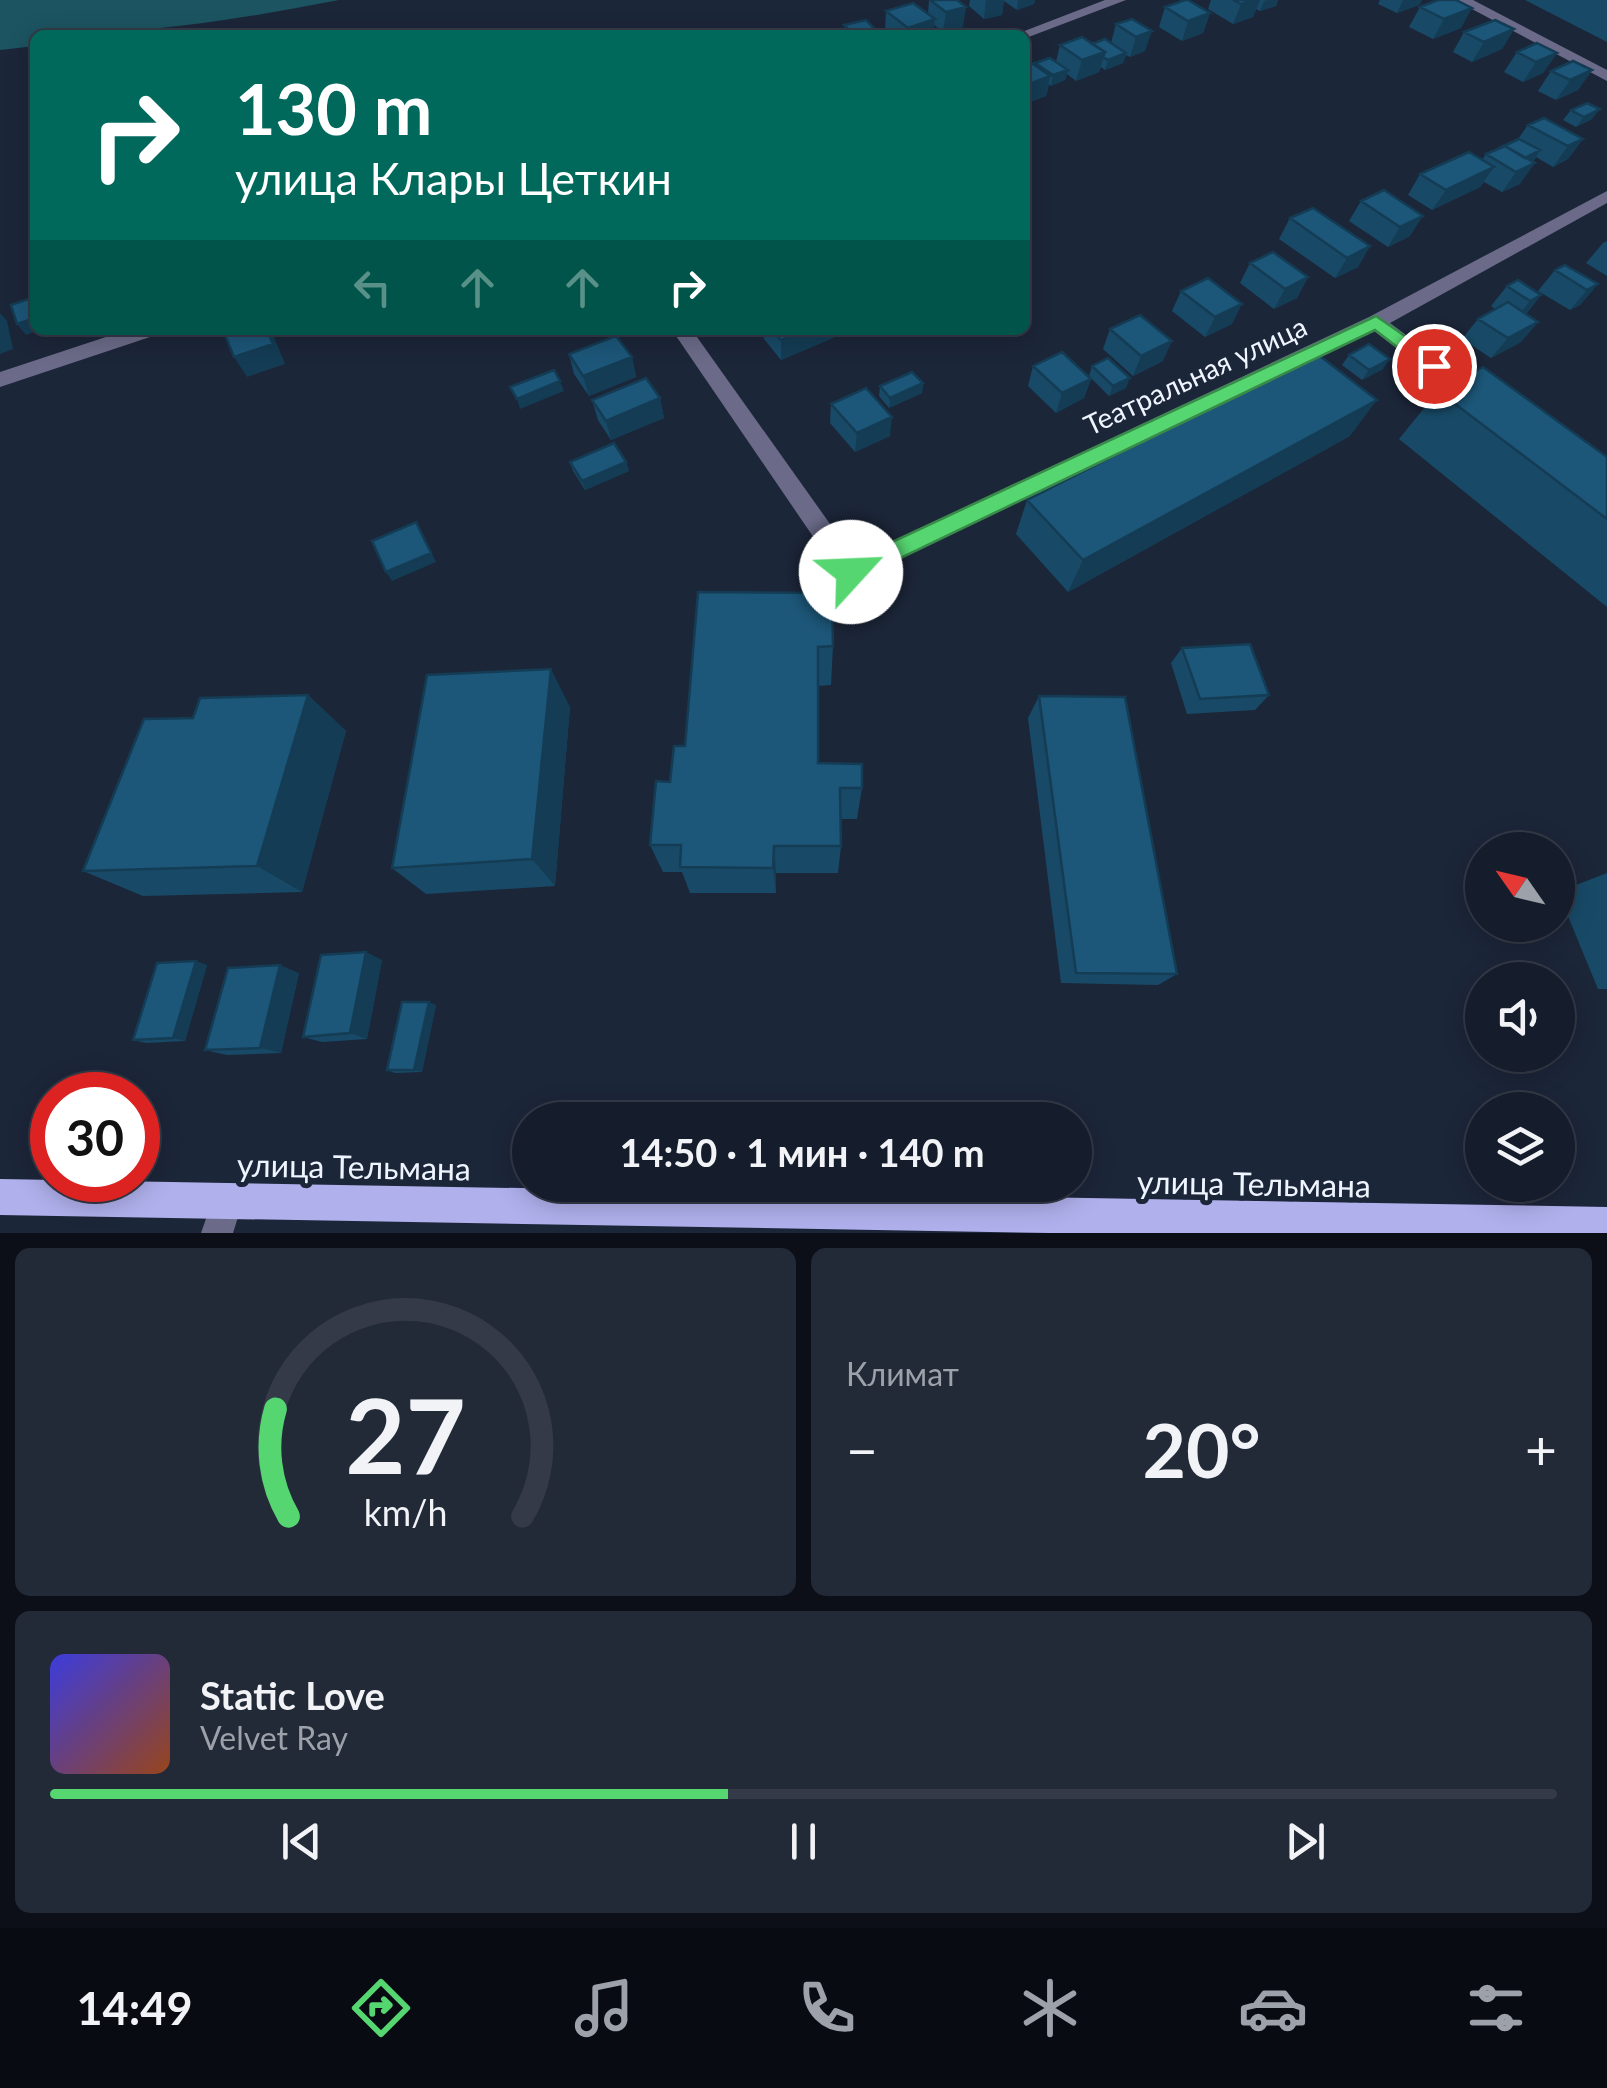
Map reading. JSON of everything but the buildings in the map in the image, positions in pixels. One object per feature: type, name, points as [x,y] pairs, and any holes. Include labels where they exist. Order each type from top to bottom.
[{"type":"main road","name":"улица Тельмана","points":[[0,1197],[222,1217],[1607,1226]]},
{"type":"street","points":[[1030,32],[1118,0]]},
{"type":"street","points":[[1462,0],[1607,76]]},
{"type":"street","name":"Театральная улица","points":[[685,335],[851,572],[1376,322],[1607,196]]},
{"type":"street","points":[[1376,322],[1500,416]]},
{"type":"street","points":[[0,380],[134,335]]},
{"type":"shaded area","points":[[0,0],[339,0],[188,25],[134,30],[30,30],[30,47],[0,50]]},
{"type":"route","points":[[851,572],[1376,322],[1434,366]]}]
